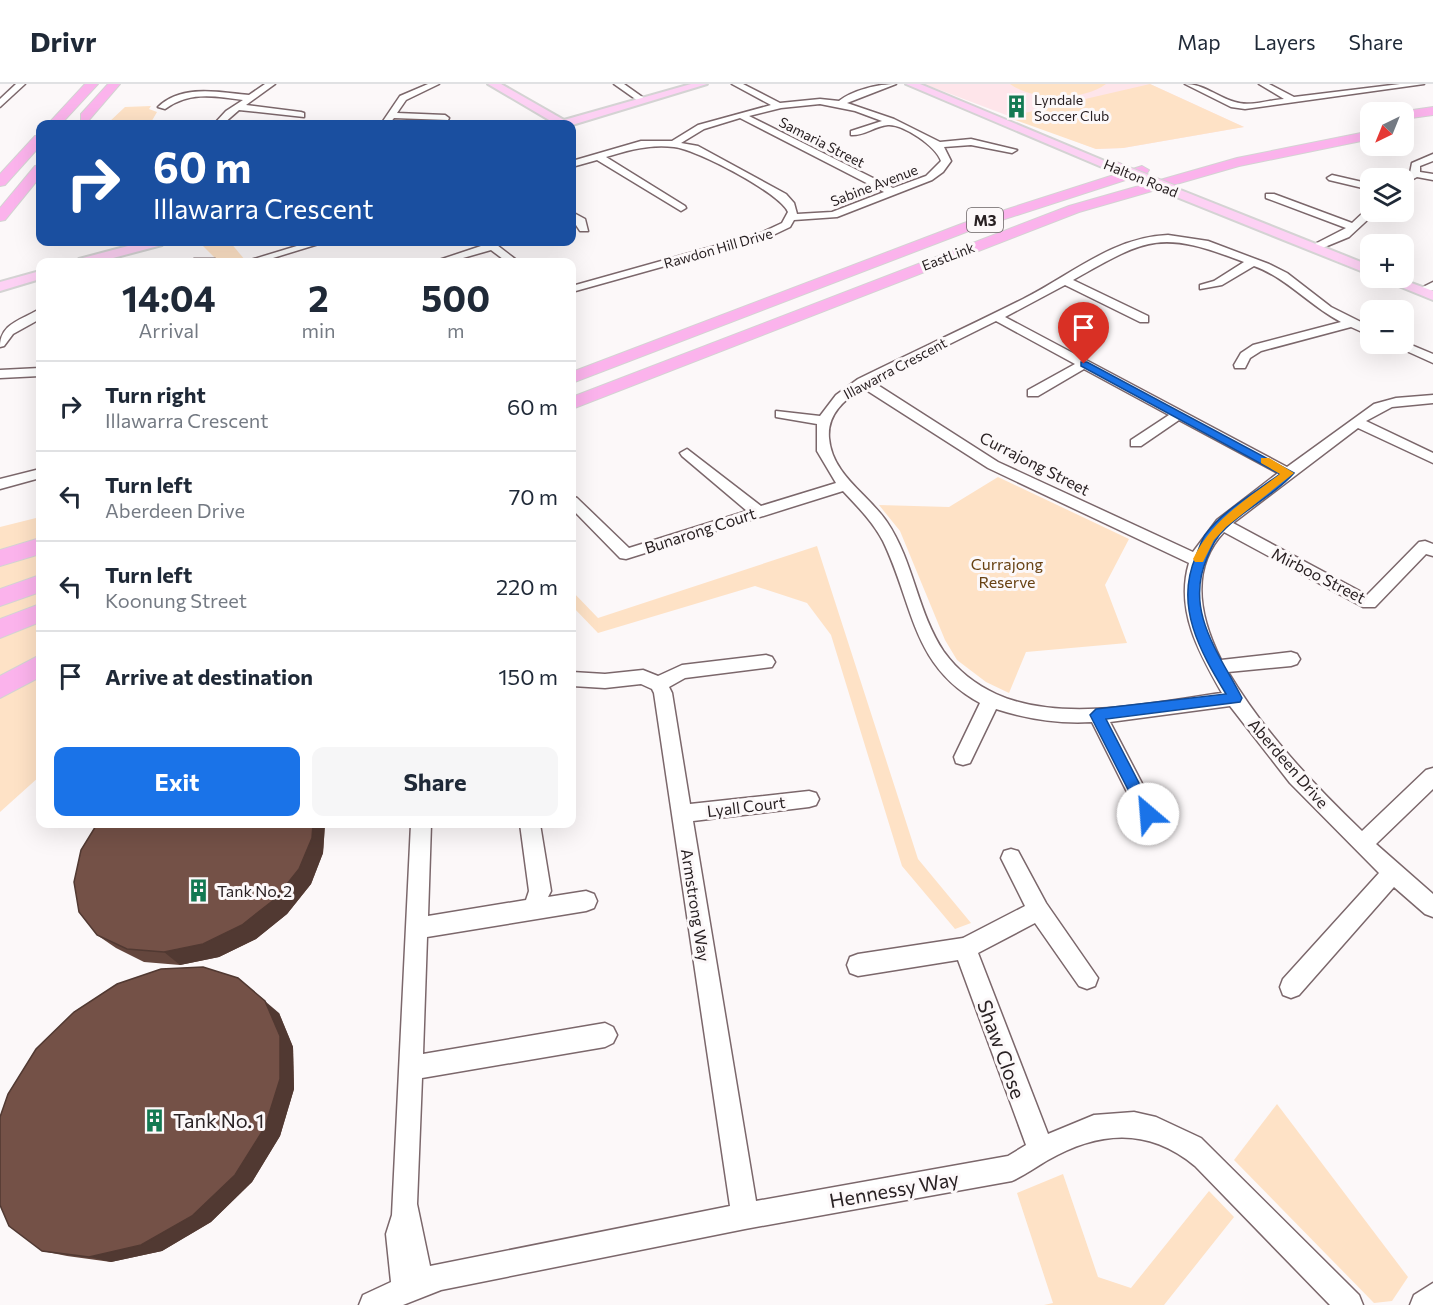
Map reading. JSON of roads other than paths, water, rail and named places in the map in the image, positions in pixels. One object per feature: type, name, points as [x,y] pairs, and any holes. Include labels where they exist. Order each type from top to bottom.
[{"type":"highway","points":[[58,120],[92,84]]},
{"type":"highway","points":[[82,120],[114,84]]},
{"type":"highway","points":[[1414,114],[1433,111]]},
{"type":"highway","points":[[1303,133],[1360,122]]},
{"type":"highway","points":[[1414,128],[1433,125]]},
{"type":"highway","name":"EastLink","points":[[576,401],[963,250],[1085,206],[1214,168],[1360,137]]},
{"type":"highway","points":[[1220,150],[1260,141]]},
{"type":"highway","points":[[0,182],[36,143]]},
{"type":"highway","name":"EastLink","points":[[576,376],[1002,214],[1155,167]]},
{"type":"highway","points":[[0,217],[36,174]]},
{"type":"highway","points":[[576,413],[698,355]]},
{"type":"highway","points":[[0,558],[36,547]]},
{"type":"highway","points":[[0,598],[36,584]]},
{"type":"highway","points":[[0,629],[36,615]]},
{"type":"highway","points":[[0,688],[36,667]]},
{"type":"main road","points":[[493,84],[556,120]]},
{"type":"main road","points":[[576,120],[702,84]]},
{"type":"main road","name":"Halton Road","points":[[911,84],[1360,266]]},
{"type":"main road","points":[[99,258],[142,246]]},
{"type":"main road","points":[[0,287],[36,276]]},
{"type":"main road","points":[[1414,286],[1430,291]]},
{"type":"street","points":[[0,104],[21,84]]},
{"type":"street","points":[[222,120],[238,106],[271,84]]},
{"type":"street","points":[[388,120],[403,98],[435,84]]},
{"type":"street","points":[[618,84],[644,101]]},
{"type":"street","points":[[736,84],[777,104]]},
{"type":"street","points":[[842,103],[848,98],[892,84]]},
{"type":"street","points":[[1189,84],[1234,105],[1245,106],[1418,84]]},
{"type":"street","points":[[1263,84],[1291,99]]},
{"type":"street","points":[[162,107],[170,99],[190,93],[250,98]]},
{"type":"street","points":[[674,144],[692,130],[777,104],[819,101],[842,103],[891,121],[940,145],[971,142],[1012,150]]},
{"type":"street","points":[[238,106],[302,114]]},
{"type":"street","points":[[391,115],[445,118]]},
{"type":"street","name":"Samaria Street","points":[[740,115],[893,192]]},
{"type":"street","points":[[854,134],[891,121]]},
{"type":"street","name":"Rawdon Hill Drive","points":[[576,163],[641,144],[674,144],[695,148],[783,196],[791,207],[792,217],[782,228],[765,236],[576,288]]},
{"type":"street","name":"Sabine Avenue","points":[[792,217],[833,215],[929,178],[940,170],[946,161],[940,145]]},
{"type":"street","points":[[598,156],[681,208]]},
{"type":"street","points":[[1433,157],[1415,165],[1415,174],[1433,177]]},
{"type":"street","points":[[1332,178],[1360,184]]},
{"type":"street","points":[[1270,196],[1354,227]]},
{"type":"street","points":[[576,218],[584,229]]},
{"type":"street","points":[[1315,248],[1343,236],[1360,221]]},
{"type":"street","name":"Illawarra Crescent","points":[[824,421],[840,397],[863,382],[997,316],[1129,244],[1165,234],[1209,245],[1283,275],[1319,304],[1360,327]]},
{"type":"street","points":[[261,258],[293,246]]},
{"type":"street","points":[[450,258],[484,246]]},
{"type":"street","points":[[493,246],[508,258]]},
{"type":"street","points":[[1204,287],[1218,283],[1253,261]]},
{"type":"street","points":[[1064,280],[1132,311],[1144,319]]},
{"type":"street","points":[[0,343],[9,331],[36,316]]},
{"type":"street","points":[[997,316],[1288,473]]},
{"type":"street","points":[[1240,365],[1245,356],[1257,348],[1351,323]]},
{"type":"street","points":[[1414,351],[1433,359]]},
{"type":"street","points":[[1033,393],[1084,364]]},
{"type":"street","points":[[0,374],[36,372]]},
{"type":"street","name":"Currajong Street","points":[[863,382],[993,465],[1198,561]]},
{"type":"street","name":"Aberdeen Drive","points":[[1433,399],[1386,404],[1357,422],[1288,473],[1222,524],[1209,538],[1198,561],[1192,584],[1194,611],[1201,635],[1235,698],[1313,794],[1392,874],[1433,907]]},
{"type":"street","points":[[781,414],[824,421],[822,436],[830,465],[885,531],[937,655],[962,680],[991,700],[1029,713],[1050,716],[1096,715],[1235,698]]},
{"type":"street","points":[[1136,443],[1179,415]]},
{"type":"street","points":[[1357,422],[1433,459]]},
{"type":"street","points":[[687,453],[758,512]]},
{"type":"street","points":[[0,484],[36,475]]},
{"type":"street","name":"Bunarong Court","points":[[576,505],[626,554],[846,485]]},
{"type":"street","name":"Mirboo Street","points":[[1222,524],[1369,603],[1425,546],[1433,550]]},
{"type":"street","points":[[1217,667],[1291,659]]},
{"type":"street","points":[[576,678],[605,681],[643,677],[658,684],[682,672],[766,662]]},
{"type":"street","name":"Armstrong Way","points":[[658,684],[663,693],[744,1216]]},
{"type":"street","points":[[963,757],[991,700]]},
{"type":"street","points":[[1096,715],[1148,814]]},
{"type":"street","points":[[1361,843],[1380,829],[1433,776]]},
{"type":"street","name":"Lyall Court","points":[[682,814],[810,799]]},
{"type":"street","points":[[412,1286],[399,1234],[405,1215],[412,1068],[411,1001],[421,828]]},
{"type":"street","points":[[531,828],[540,891],[534,908]]},
{"type":"street","points":[[1011,858],[1038,910],[1088,978]]},
{"type":"street","points":[[1291,987],[1392,874]]},
{"type":"street","points":[[416,928],[586,901]]},
{"type":"street","points":[[858,964],[965,948],[1038,910]]},
{"type":"street","name":"Shaw Close","points":[[965,948],[1041,1150]]},
{"type":"street","points":[[412,1068],[605,1035]]},
{"type":"street","name":"Hennessy Way","points":[[373,1305],[412,1286],[441,1276],[744,1216],[1012,1168],[1041,1150],[1094,1127],[1115,1124],[1134,1124],[1156,1129],[1177,1139],[1204,1157],[1349,1304]]},
{"type":"street","points":[[1424,1305],[1433,1297]]},
{"type":"place","name":"Lyndale Soccer Club","points":[[1016,107]]},
{"type":"place","name":"Tank No. 2","points":[[199,890]]},
{"type":"place","name":"Tank No. 1","points":[[155,1120]]},
{"type":"park label","name":"Currajong Reserve","points":[[1007,572]]}]
